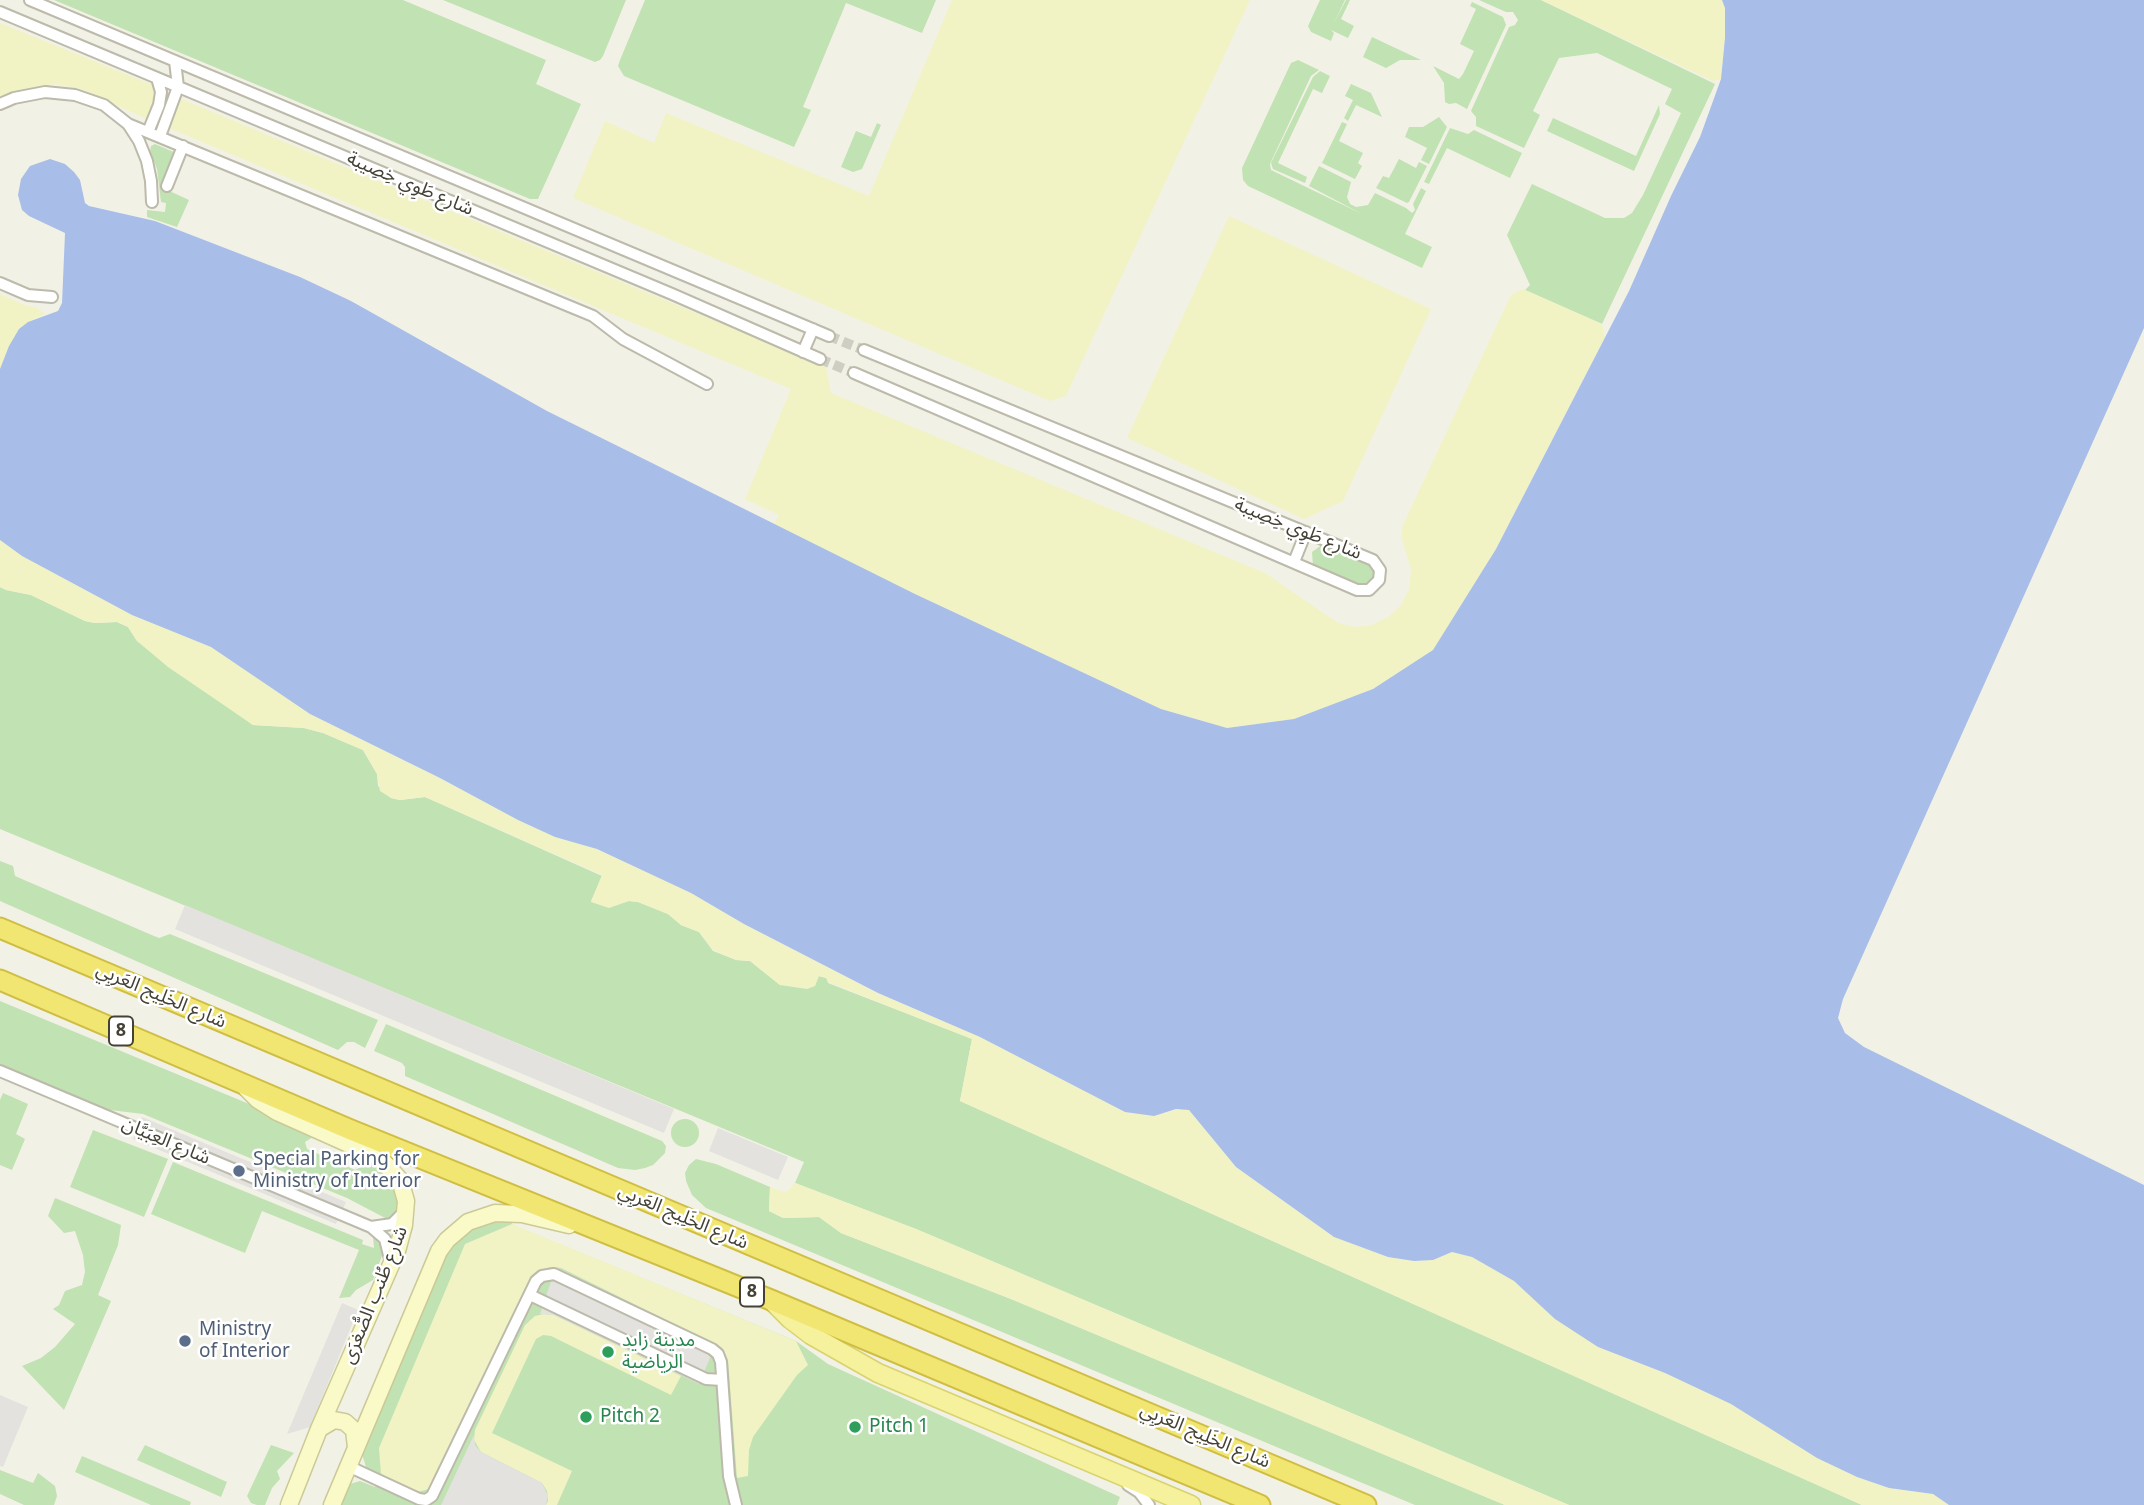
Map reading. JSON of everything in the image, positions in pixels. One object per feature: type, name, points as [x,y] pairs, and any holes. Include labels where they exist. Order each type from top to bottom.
[{"type":"highway","points":[[0,914],[76,950],[105,972]]},
{"type":"highway","name":"شارع الخَلِيج العَربِي","points":[[0,928],[1366,1505]]},
{"type":"highway","name":"8","points":[[0,980],[1260,1505]]},
{"type":"main road","points":[[771,1300],[800,1328],[874,1371],[1191,1505]]},
{"type":"street","name":"شارع طَوِي خِصِيبة","points":[[30,0],[829,336]]},
{"type":"street","name":"شارع طَوِي خِصِيبة","points":[[0,12],[820,359]]},
{"type":"street","points":[[160,136],[178,87],[175,61]]},
{"type":"street","points":[[148,132],[159,105],[161,92],[157,78]]},
{"type":"street","points":[[0,104],[29,94],[67,93],[90,99],[104,105],[128,124],[593,316],[630,343],[707,384]]},
{"type":"street","points":[[128,124],[147,161],[152,202]]},
{"type":"street","points":[[167,186],[183,146]]},
{"type":"street","points":[[0,283],[28,295],[52,297]]},
{"type":"street","points":[[803,352],[813,329]]},
{"type":"street","name":"شارع طَوِي خِصِيبة","points":[[854,373],[1357,590],[1369,590],[1380,580],[1380,570],[1373,560],[864,351]]},
{"type":"street","points":[[1294,562],[1306,532]]},
{"type":"street","name":"شارع العِبَيَّان","points":[[0,1071],[371,1227]]},
{"type":"street","name":"شارع طُنب الصُّغرَى","points":[[243,1083],[252,1095],[270,1108],[386,1163],[400,1180],[407,1208],[402,1234],[391,1263],[289,1505]]},
{"type":"street","points":[[371,1227],[392,1224],[407,1208]]},
{"type":"street","points":[[331,1505],[439,1251],[457,1230],[481,1216],[509,1212],[602,1232]]},
{"type":"street","points":[[371,1227],[385,1239],[391,1263]]},
{"type":"street","points":[[348,1466],[419,1500],[432,1496],[539,1278],[550,1274],[558,1275],[712,1349],[720,1358],[729,1476],[736,1505]]},
{"type":"street","points":[[530,1295],[706,1379],[722,1380]]},
{"type":"street","points":[[319,1429],[334,1420],[345,1422],[354,1430],[356,1447]]},
{"type":"street","points":[[1087,1461],[1100,1473],[1134,1488],[1149,1505]]},
{"type":"shaded area","points":[[54,0],[403,0],[546,60],[536,84],[581,104],[538,199],[530,199]]},
{"type":"shaded area","points":[[443,0],[626,0],[603,56],[595,62]]},
{"type":"shaded area","points":[[645,0],[936,0],[922,33],[846,3],[803,107],[811,110],[794,147],[624,76],[618,66]]},
{"type":"shaded area","points":[[1320,0],[1345,0],[1334,23],[1346,0],[1350,0],[1341,19],[1354,26],[1348,38],[1331,30],[1334,33],[1331,41],[1311,32],[1308,26]]},
{"type":"shaded area","points":[[1479,0],[1541,0],[1715,84],[1602,324],[1525,290],[1530,285],[1507,235],[1532,184],[1605,218],[1624,218],[1632,213],[1681,113],[1665,104],[1672,89],[1597,53],[1559,58],[1533,111],[1540,115],[1524,148],[1476,126],[1476,117],[1471,111],[1509,27],[1515,25],[1518,20],[1513,12],[1506,12]]},
{"type":"shaded area","points":[[1472,2],[1503,17],[1506,25],[1467,109],[1456,103],[1445,102],[1444,83],[1433,66],[1459,79],[1463,74],[1474,51],[1460,44],[1476,9],[1470,6]]},
{"type":"shaded area","points":[[1372,37],[1421,60],[1400,60],[1386,68],[1363,57]]},
{"type":"shaded area","points":[[1298,60],[1319,70],[1311,76],[1270,164],[1271,170],[1362,214],[1309,186],[1319,166],[1351,182],[1347,197],[1350,204],[1356,207],[1368,205],[1375,193],[1412,213],[1415,210],[1413,204],[1421,188],[1426,191],[1405,234],[1432,247],[1422,268],[1248,186],[1243,180],[1242,168],[1291,63]]},
{"type":"shaded area","points":[[1320,71],[1330,76],[1322,93],[1313,89],[1278,163],[1307,177],[1305,183],[1273,169],[1271,163],[1313,77]]},
{"type":"shaded area","points":[[1351,84],[1371,93],[1382,117],[1356,105],[1348,121],[1344,118],[1353,100],[1345,96]]},
{"type":"shaded area","points":[[1659,105],[1660,114],[1634,171],[1547,131],[1553,118],[1636,156]]},
{"type":"shaded area","points":[[1439,117],[1447,127],[1429,164],[1421,160],[1427,148],[1405,137],[1409,127],[1423,127]]},
{"type":"shaded area","points":[[1342,122],[1347,124],[1339,141],[1363,153],[1358,163],[1362,166],[1355,179],[1322,163]]},
{"type":"shaded area","points":[[877,123],[881,125],[862,169],[853,172],[841,167],[856,131],[871,137]]},
{"type":"shaded area","points":[[1450,128],[1468,134],[1474,130],[1522,153],[1510,178],[1447,148],[1429,184],[1424,182]]},
{"type":"shaded area","points":[[155,144],[176,153],[163,188],[189,200],[177,227],[147,217],[147,210],[165,212],[166,203],[161,202],[157,169],[150,151]]},
{"type":"shaded area","points":[[1399,159],[1416,168],[1419,162],[1427,166],[1407,203],[1376,188],[1383,176],[1389,178]]},
{"type":"shaded area","points":[[1323,544],[1368,561],[1376,572],[1373,582],[1361,588],[1313,566],[1312,552]]},
{"type":"shaded area","points":[[0,587],[31,595],[85,621],[117,622],[128,627],[137,641],[253,725],[304,728],[363,750],[377,774],[378,786],[391,798],[400,800],[425,797],[602,876],[591,901],[609,907],[629,901],[638,902],[668,914],[681,925],[699,932],[713,951],[736,960],[750,961],[780,985],[815,986],[818,976],[827,978],[828,983],[972,1039],[960,1101],[1862,1505],[1569,1505],[916,1229],[795,1183],[804,1162],[0,829]]},
{"type":"shaded area","points":[[0,861],[13,866],[15,876],[154,936],[159,938],[170,934],[378,1020],[365,1048],[354,1042],[347,1042],[338,1050],[0,901]]},
{"type":"shaded area","points":[[185,905],[674,1109],[664,1133],[175,929]]},
{"type":"shaded area","points":[[0,1001],[300,1125],[313,1137],[305,1142],[307,1149],[355,1170],[361,1167],[359,1158],[380,1168],[396,1192],[398,1210],[394,1217],[387,1219],[347,1198],[143,1114],[110,1110],[0,1066]]},
{"type":"shaded area","points":[[386,1024],[662,1141],[666,1146],[665,1153],[653,1165],[645,1168],[618,1168],[405,1076],[402,1063],[374,1051]]},
{"type":"shaded area","points":[[3,1093],[28,1104],[16,1134],[25,1139],[12,1170],[0,1165],[0,1100]]},
{"type":"shaded area","name":"Special Parking for Ministry of Interior","points":[[142,1117],[346,1202],[336,1224],[133,1139]]},
{"type":"shaded area","points":[[685,1119],[695,1123],[699,1133],[695,1143],[685,1147],[675,1143],[671,1133],[675,1123]]},
{"type":"shaded area","points":[[718,1128],[788,1157],[778,1180],[709,1151]]},
{"type":"shaded area","points":[[93,1130],[168,1159],[144,1217],[70,1187]]},
{"type":"shaded area","points":[[696,1159],[716,1164],[770,1187],[769,1211],[783,1218],[819,1217],[841,1233],[1011,1299],[1505,1505],[1415,1505],[706,1208],[692,1195],[686,1181],[685,1173]]},
{"type":"shaded area","points":[[173,1162],[363,1240],[362,1244],[374,1248],[373,1237],[382,1246],[383,1253],[373,1280],[350,1297],[339,1298],[359,1250],[262,1211],[245,1253],[151,1214]]},
{"type":"shaded area","points":[[55,1198],[121,1225],[118,1245],[98,1295],[111,1301],[64,1410],[22,1366],[41,1358],[55,1347],[75,1324],[53,1309],[59,1305],[65,1291],[82,1285],[85,1272],[75,1231],[64,1233],[48,1216]]},
{"type":"shaded area","name":"مدينة زايد الرياضية","points":[[508,1217],[513,1225],[796,1341],[828,1364],[1120,1497],[1117,1505],[340,1505],[350,1484],[360,1481],[375,1487],[381,1475],[366,1467],[362,1454],[448,1249],[463,1230]]},
{"type":"shaded area","points":[[556,1267],[716,1344],[699,1384],[554,1315],[540,1314]]},
{"type":"shaded area","points":[[342,1303],[358,1310],[310,1427],[287,1434]]},
{"type":"shaded area","points":[[0,1395],[28,1407],[3,1467],[0,1466]]},
{"type":"shaded area","points":[[474,1435],[475,1445],[481,1452],[542,1483],[548,1496],[546,1505],[441,1505]]},
{"type":"shaded area","points":[[145,1445],[227,1482],[221,1497],[137,1460]]},
{"type":"shaded area","points":[[271,1445],[294,1453],[277,1471],[280,1479],[272,1488],[265,1505],[257,1505],[251,1503],[247,1496]]},
{"type":"shaded area","points":[[82,1456],[191,1502],[190,1505],[151,1505],[75,1472]]},
{"type":"shaded area","points":[[0,1470],[33,1483],[38,1473],[55,1486],[57,1496],[54,1505],[24,1505],[0,1494]]},
{"type":"sand","points":[[952,0],[1250,0],[1066,396],[1050,401],[573,198],[605,121],[654,143],[666,113],[869,196]]},
{"type":"sand","points":[[1541,0],[1722,0],[1725,8],[1725,38],[1721,79],[1713,81]]},
{"type":"sand","points":[[0,23],[170,92],[171,99],[160,125],[81,89],[55,84],[16,91],[0,98]]},
{"type":"sand","points":[[181,99],[826,367],[831,393],[1265,573],[1338,623],[1355,627],[1372,625],[1388,617],[1401,605],[1409,589],[1411,570],[1402,539],[1402,527],[1511,295],[1523,289],[1602,324],[1605,337],[1496,549],[1434,650],[1373,689],[1294,719],[1227,728],[1161,709],[915,594],[774,524],[779,515],[745,499],[791,389],[169,128]]},
{"type":"sand","points":[[1229,216],[1431,309],[1343,501],[1304,519],[1127,438]]},
{"type":"sand","points":[[0,294],[27,306],[36,307],[45,314],[28,322],[0,369]]},
{"type":"sand","points":[[0,540],[22,556],[132,615],[211,647],[310,714],[518,820],[555,837],[597,849],[691,893],[744,924],[877,993],[980,1037],[1125,1112],[1165,1113],[1183,1108],[1189,1110],[1236,1167],[1334,1237],[1388,1257],[1414,1261],[1433,1260],[1452,1252],[1472,1257],[1514,1281],[1598,1347],[1665,1373],[1731,1404],[1817,1458],[1857,1477],[1889,1488],[1933,1494],[1949,1505],[1862,1505],[960,1101],[972,1039],[828,982],[826,978],[819,976],[815,986],[807,989],[780,985],[750,961],[736,960],[713,950],[699,932],[681,925],[668,914],[638,902],[629,901],[609,908],[591,902],[602,875],[425,797],[400,800],[391,798],[380,791],[377,774],[363,750],[304,728],[253,725],[168,667],[137,641],[128,627],[117,622],[85,621],[31,595],[0,587]]},
{"type":"sand","points":[[795,1183],[916,1229],[1569,1505],[1505,1505],[1011,1299],[841,1233],[819,1217],[784,1218],[769,1211],[770,1187],[784,1192]]},
{"type":"sand","points":[[512,1224],[796,1341],[808,1365],[797,1375],[753,1437],[749,1450],[748,1476],[737,1478],[728,1360],[721,1347],[561,1268],[551,1267],[538,1271],[533,1278],[429,1489],[417,1492],[381,1475],[379,1448],[465,1244]]},
{"type":"sand","points":[[554,1315],[681,1376],[671,1395],[551,1336],[543,1335],[536,1339],[492,1433],[572,1471],[557,1505],[546,1505],[547,1491],[542,1483],[481,1452],[474,1440],[475,1430],[525,1325],[535,1316]]},
{"type":"water","points":[[1722,0],[2144,0],[2144,328],[1843,999],[1838,1018],[1845,1033],[1864,1047],[2144,1185],[2144,1505],[1949,1505],[1933,1494],[1889,1488],[1857,1477],[1817,1458],[1731,1404],[1665,1373],[1598,1347],[1555,1319],[1514,1281],[1472,1257],[1452,1252],[1433,1260],[1414,1261],[1388,1257],[1334,1237],[1236,1167],[1189,1110],[1176,1109],[1154,1116],[1125,1112],[980,1037],[878,993],[744,924],[691,893],[597,849],[555,837],[518,820],[310,714],[211,647],[132,615],[22,556],[0,540],[0,369],[19,329],[28,322],[58,311],[62,303],[65,233],[29,216],[22,210],[18,195],[21,179],[30,166],[50,159],[65,164],[74,172],[80,180],[85,203],[89,206],[155,221],[300,277],[351,301],[547,411],[915,594],[1161,709],[1227,728],[1294,719],[1373,689],[1433,650],[1496,549],[1629,291],[1700,137],[1721,79],[1725,38],[1725,8]]},
{"type":"tunnel","points":[[829,336],[864,350]]},
{"type":"tunnel","points":[[820,359],[854,373]]},
{"type":"place","name":"Special Parking for Ministry of Interior","points":[[239,1171]]},
{"type":"place","name":"Ministry of Interior","points":[[185,1341]]},
{"type":"place","name":"مدينة زايد الرياضية","points":[[608,1352]]},
{"type":"place","name":"Pitch 2","points":[[586,1417]]},
{"type":"place","name":"Pitch 1","points":[[855,1427]]}]
